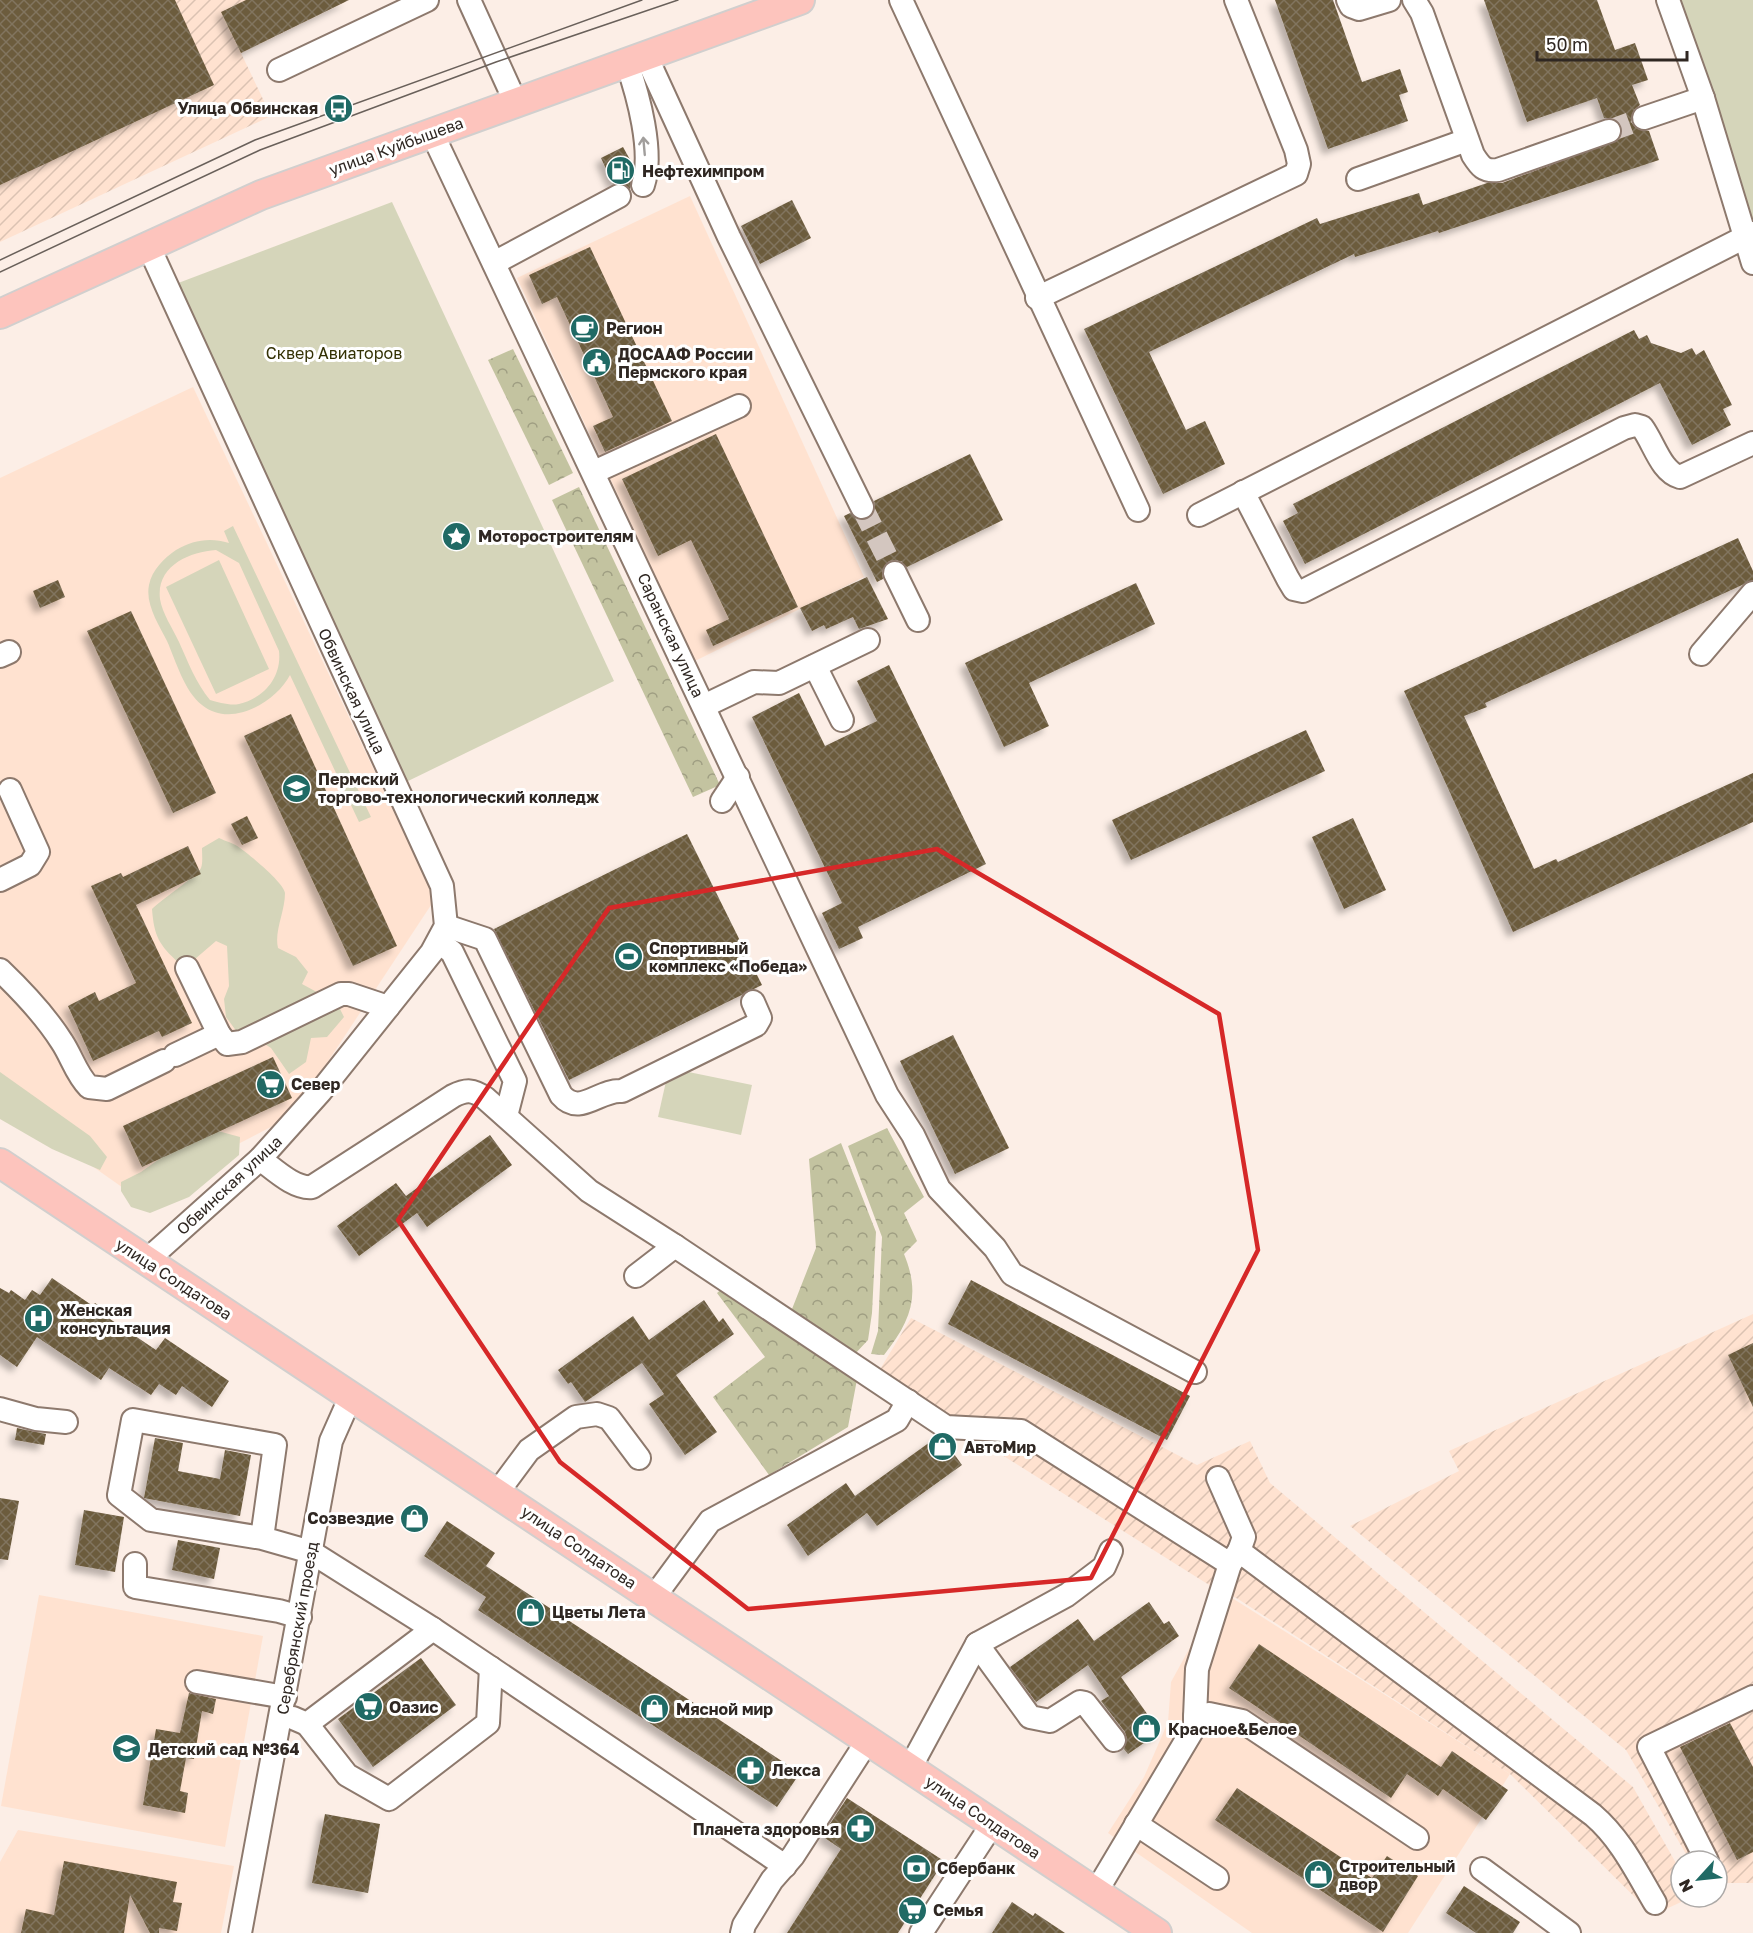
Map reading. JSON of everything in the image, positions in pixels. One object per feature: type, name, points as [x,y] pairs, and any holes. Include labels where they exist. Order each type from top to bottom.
[{"type":"main road","name":"улица Куйбышева","points":[[0,314],[261,195],[516,101],[801,0]]},
{"type":"main road","name":"улица Солдатова","points":[[0,1163],[1156,1933]]},
{"type":"street","points":[[279,70],[428,0]]},
{"type":"street","points":[[469,0],[516,101]]},
{"type":"street","points":[[901,0],[1037,298],[1138,510]]},
{"type":"street","points":[[1037,298],[1296,174],[1299,164],[1296,150],[1236,0]]},
{"type":"street","points":[[1348,0],[1351,6],[1359,9],[1389,0]]},
{"type":"street","points":[[1414,0],[1422,13],[1467,140],[1480,167],[1489,171],[1609,131]]},
{"type":"street","points":[[1668,0],[1750,234],[1753,262]]},
{"type":"street","points":[[637,59],[646,173],[643,185]]},
{"type":"street","points":[[637,59],[729,237],[862,507]]},
{"type":"street","points":[[1644,118],[1703,98]]},
{"type":"street","name":"Саранская улица","points":[[432,133],[738,777],[879,1099],[913,1135],[939,1189],[995,1248],[1012,1274],[1195,1372]]},
{"type":"street","points":[[1358,179],[1467,140]]},
{"type":"street","points":[[494,263],[619,196]]},
{"type":"street","points":[[1199,515],[1750,234]]},
{"type":"street","name":"Обвинская улица","points":[[146,1261],[260,1159],[321,1091],[442,934],[442,886],[148,245]]},
{"type":"street","points":[[594,472],[739,406]]},
{"type":"street","points":[[1243,492],[1294,589],[1303,591],[1624,428],[1635,425],[1642,428],[1665,466],[1672,475],[1680,477],[1753,442]]},
{"type":"street","points":[[895,573],[918,620]]},
{"type":"street","points":[[1701,654],[1753,593]]},
{"type":"street","points":[[704,706],[754,682],[780,683],[868,640]]},
{"type":"street","points":[[815,666],[842,720]]},
{"type":"street","points":[[722,801],[738,777]]},
{"type":"street","points":[[0,880],[30,865],[38,852],[9,790]]},
{"type":"street","points":[[442,934],[485,939],[561,1095],[568,1103],[577,1105],[611,1090],[622,1091],[756,1025],[760,1018],[753,1002]]},
{"type":"street","points":[[442,934],[515,1081],[506,1116]]},
{"type":"street","points":[[187,968],[219,1034],[227,1044],[242,1042],[341,994],[349,994],[388,1007]]},
{"type":"street","points":[[0,970],[24,993],[63,1043],[80,1077],[89,1087],[107,1089],[219,1034]]},
{"type":"street","points":[[260,1159],[304,1188],[312,1187],[465,1090],[474,1091],[506,1116],[589,1191],[946,1427],[1021,1431],[1235,1557],[1593,1815],[1610,1830],[1623,1848],[1655,1903]]},
{"type":"street","points":[[636,1276],[675,1246]]},
{"type":"street","name":"Серебрянский проезд","points":[[240,1933],[284,1706],[331,1441],[351,1396]]},
{"type":"street","points":[[654,1597],[710,1521],[897,1420],[908,1401]]},
{"type":"street","points":[[0,1409],[36,1419],[66,1422]]},
{"type":"street","points":[[497,1493],[529,1450],[576,1417],[597,1414],[609,1418],[639,1458]]},
{"type":"street","points":[[262,1538],[275,1445],[133,1420],[119,1495],[151,1520],[262,1538],[311,1551],[433,1629],[785,1866]]},
{"type":"street","points":[[1096,1892],[1196,1726],[1197,1669],[1244,1537],[1218,1478]]},
{"type":"street","points":[[910,1768],[977,1644],[1067,1594],[1104,1567],[1111,1551]]},
{"type":"street","points":[[135,1563],[135,1587],[279,1611],[300,1617]]},
{"type":"street","points":[[307,1724],[433,1629]]},
{"type":"street","points":[[977,1644],[1030,1717],[1050,1721],[1080,1702],[1085,1702],[1114,1740]]},
{"type":"street","points":[[197,1682],[284,1706],[307,1724],[348,1775],[389,1799],[488,1723],[491,1668]]},
{"type":"street","points":[[1701,1849],[1649,1747],[1753,1697]]},
{"type":"street","points":[[1196,1717],[1209,1714],[1242,1721],[1417,1838]]},
{"type":"street","points":[[742,1933],[744,1925],[761,1898],[785,1866],[868,1740]]},
{"type":"street","points":[[921,1933],[993,1823]]},
{"type":"street","points":[[1137,1824],[1217,1878]]},
{"type":"street","points":[[1482,1869],[1569,1933]]},
{"type":"highlighted area","points":[[937,849],[1219,1014],[1258,1250],[1091,1578],[748,1609],[560,1462],[398,1220],[609,908]]},
{"type":"shaded area","points":[[0,0],[349,0],[241,53],[271,116],[0,242]]},
{"type":"shaded area","points":[[690,196],[864,577],[695,661],[517,278]]},
{"type":"shaded area","points":[[193,387],[435,899],[292,1116],[136,1197],[0,1101],[0,478]]},
{"type":"shaded area","points":[[1753,1314],[1753,1883],[1729,1883],[1729,1849],[1683,1849],[1626,1750],[1350,1526],[1459,1471],[1449,1451]]},
{"type":"shaded area","points":[[911,1318],[1197,1465],[1250,1441],[1270,1483],[1633,1787],[1669,1851],[1669,1908],[1653,1915],[1510,1774],[1238,1599],[1206,1583],[876,1376]]},
{"type":"shaded area","points":[[1221,1591],[1510,1774],[1408,1933],[1252,1933],[1108,1833],[1144,1777],[1168,1722],[1171,1682]]},
{"type":"shaded area","name":"Детский сад №364","points":[[39,1595],[263,1636],[225,1847],[1,1806]]},
{"type":"shaded area","points":[[18,1830],[234,1866],[221,1933],[0,1933],[0,1862]]},
{"type":"green space","points":[[1680,0],[1753,0],[1753,224],[1731,148]]},
{"type":"green space","name":"Сквер Авиаторов","points":[[392,202],[614,681],[406,782],[173,285]]},
{"type":"green space","points":[[513,349],[573,473],[549,485],[488,360]]},
{"type":"green space","points":[[579,487],[720,785],[693,797],[552,500]]},
{"type":"green space","points":[[233,526],[371,817],[359,822],[290,675],[264,703],[239,713],[214,712],[202,705],[185,684],[154,614],[149,600],[149,585],[156,569],[176,550],[202,540],[229,543],[224,531]],"holes":[[[216,550],[239,563],[279,651],[279,660],[278,669],[270,685],[256,697],[239,704],[232,704],[210,700],[201,687],[163,610],[160,588],[163,578],[176,563],[195,554]]]},
{"type":"green space","points":[[219,560],[269,669],[216,694],[166,587]]},
{"type":"green space","points":[[219,838],[245,852],[266,869],[283,888],[285,900],[277,935],[278,948],[296,957],[308,972],[302,984],[337,1003],[344,1017],[327,1037],[311,1038],[306,1062],[289,1074],[271,1048],[257,1039],[237,1032],[226,1017],[224,999],[229,986],[227,946],[216,941],[195,959],[179,963],[162,945],[156,933],[152,909],[198,872],[202,864],[202,848]]},
{"type":"green space","points":[[669,1068],[752,1085],[741,1135],[658,1117]]},
{"type":"green space","points":[[0,1072],[90,1136],[107,1157],[100,1170],[52,1149],[0,1119]]},
{"type":"green space","points":[[887,1128],[924,1197],[904,1213],[917,1241],[904,1254],[912,1282],[912,1295],[907,1319],[884,1355],[871,1354],[878,1331],[882,1237],[848,1146]]},
{"type":"green space","points":[[218,1131],[240,1137],[239,1155],[189,1197],[150,1213],[131,1207],[121,1191],[121,1182],[141,1172],[172,1150]]},
{"type":"green space","points":[[841,1143],[876,1232],[872,1313],[868,1340],[854,1355],[792,1309],[816,1248],[809,1159]]},
{"type":"green space","points":[[731,1281],[859,1369],[848,1427],[769,1475],[713,1397],[765,1357],[717,1293]]},
{"type":"building","points":[[0,0],[175,0],[214,85],[0,185]]},
{"type":"building","points":[[246,0],[349,0],[241,53],[221,12]]},
{"type":"building","points":[[1275,0],[1333,0],[1362,82],[1400,69],[1408,92],[1399,95],[1408,121],[1328,149]]},
{"type":"building","points":[[1484,0],[1597,0],[1615,50],[1635,43],[1648,80],[1632,85],[1640,105],[1634,110],[1631,122],[1636,128],[1649,131],[1659,160],[1439,233],[1438,231],[1355,257],[1354,254],[1149,352],[1186,430],[1205,421],[1225,464],[1163,494],[1084,329],[1317,218],[1320,224],[1419,193],[1423,205],[1487,183],[1502,183],[1620,139],[1621,126],[1612,118],[1604,118],[1597,98],[1527,122]]},
{"type":"building","points":[[623,147],[633,165],[630,189],[620,183],[613,184],[601,158]]},
{"type":"building","points":[[792,200],[811,238],[760,264],[741,226]]},
{"type":"building","points":[[590,247],[672,421],[605,452],[593,426],[613,417],[557,297],[542,304],[529,275]]},
{"type":"building","points":[[1634,330],[1639,339],[1647,335],[1651,343],[1681,353],[1692,348],[1696,355],[1704,350],[1732,405],[1723,409],[1731,425],[1692,445],[1660,383],[1305,564],[1283,521],[1298,513],[1293,504]]},
{"type":"building","points":[[716,434],[798,607],[713,646],[706,630],[729,619],[691,540],[658,556],[622,479]]},
{"type":"building","points":[[970,454],[1003,520],[907,567],[897,560],[889,561],[882,572],[883,579],[877,582],[844,516],[850,513],[861,520],[868,519],[875,508],[874,501]]},
{"type":"building","points":[[1738,538],[1753,571],[1753,580],[1485,703],[1487,707],[1464,716],[1534,869],[1556,859],[1558,862],[1753,773],[1753,822],[1513,932],[1404,691]]},
{"type":"building","points":[[867,577],[888,619],[859,629],[853,617],[826,629],[824,625],[812,631],[800,608]]},
{"type":"building","points":[[58,580],[65,597],[40,608],[33,591]]},
{"type":"building","points":[[1136,583],[1155,624],[1029,683],[1049,726],[1004,747],[965,663]]},
{"type":"building","points":[[131,611],[216,793],[173,813],[87,631]]},
{"type":"building","points":[[889,665],[986,864],[858,927],[863,938],[839,949],[822,913],[842,903],[752,717],[799,693],[825,746],[877,721],[857,681]]},
{"type":"building","points":[[291,714],[397,946],[353,966],[244,736]]},
{"type":"building","points":[[1306,730],[1325,771],[1131,860],[1112,820]]},
{"type":"building","points":[[247,816],[258,838],[242,845],[231,824]]},
{"type":"building","points":[[1353,818],[1386,890],[1344,909],[1312,837]]},
{"type":"building","name":"Спортивный комплекс «Победа»","points":[[687,834],[762,985],[569,1080],[494,929]]},
{"type":"building","points":[[188,846],[201,874],[136,905],[192,1023],[162,1037],[159,1031],[93,1061],[68,1006],[95,992],[99,1001],[136,983],[91,886],[121,873],[123,877]]},
{"type":"building","points":[[953,1035],[1009,1148],[955,1174],[900,1061]]},
{"type":"building","points":[[273,1057],[292,1098],[142,1167],[123,1126]]},
{"type":"building","points":[[490,1135],[512,1165],[427,1227],[417,1213],[359,1256],[337,1226],[396,1183],[406,1196]]},
{"type":"building","points":[[52,1278],[93,1306],[95,1303],[113,1315],[110,1319],[156,1350],[165,1338],[229,1381],[212,1407],[182,1386],[176,1395],[159,1384],[151,1395],[109,1368],[101,1380],[37,1337],[17,1367],[0,1355],[0,1288],[9,1293],[11,1290],[25,1300],[32,1290],[40,1295]]},
{"type":"building","points":[[971,1280],[1190,1396],[1167,1440],[948,1324]]},
{"type":"building","points":[[704,1300],[719,1322],[723,1318],[734,1334],[676,1375],[717,1432],[685,1455],[649,1404],[664,1394],[642,1363],[585,1402],[571,1382],[568,1384],[558,1370],[633,1316],[649,1340]]},
{"type":"building","points":[[1753,1343],[1753,1407],[1728,1355]]},
{"type":"building","points":[[17,1428],[46,1434],[44,1445],[15,1440]]},
{"type":"building","points":[[937,1437],[944,1440],[962,1465],[877,1526],[867,1513],[808,1556],[787,1525],[846,1483],[855,1496]]},
{"type":"building","points":[[155,1438],[183,1443],[178,1471],[220,1479],[225,1450],[251,1455],[240,1516],[144,1498]]},
{"type":"building","points":[[0,1498],[19,1501],[8,1560],[0,1559]]},
{"type":"building","points":[[84,1510],[124,1517],[115,1572],[75,1565]]},
{"type":"building","points":[[447,1521],[495,1553],[486,1566],[800,1773],[777,1807],[478,1610],[486,1597],[424,1556]]},
{"type":"building","points":[[178,1540],[220,1548],[214,1579],[172,1570]]},
{"type":"building","points":[[1149,1602],[1164,1624],[1169,1621],[1179,1636],[1121,1677],[1160,1732],[1128,1754],[1124,1749],[1127,1739],[1125,1732],[1101,1701],[1109,1696],[1088,1665],[1036,1702],[1010,1667],[1078,1619],[1094,1641]]},
{"type":"building","points":[[1259,1644],[1441,1767],[1452,1751],[1508,1790],[1486,1820],[1443,1789],[1438,1796],[1407,1774],[1391,1798],[1229,1688]]},
{"type":"building","points":[[421,1658],[456,1705],[373,1767],[338,1719]]},
{"type":"building","points":[[189,1693],[216,1699],[213,1714],[202,1711],[194,1759],[186,1758],[180,1791],[188,1793],[185,1813],[143,1805],[156,1729],[180,1733]]},
{"type":"building","points":[[1730,1723],[1753,1767],[1753,1852],[1737,1860],[1680,1747]]},
{"type":"building","points":[[1237,1788],[1372,1878],[1387,1856],[1418,1876],[1383,1932],[1215,1820]]},
{"type":"building","points":[[847,1798],[944,1861],[898,1933],[787,1933],[841,1849],[822,1836]]},
{"type":"building","points":[[325,1814],[380,1824],[368,1893],[312,1883]]},
{"type":"building","points":[[64,1861],[177,1882],[173,1902],[182,1903],[177,1931],[159,1928],[159,1933],[150,1933],[130,1895],[124,1933],[21,1933],[26,1909],[54,1915]]},
{"type":"building","points":[[1464,1886],[1520,1922],[1513,1933],[1476,1933],[1446,1913]]},
{"type":"building","points":[[1012,1902],[1033,1916],[1035,1913],[1065,1933],[992,1933]]},
{"type":"tunnel","points":[[1609,131],[1644,118]]},
{"type":"tunnel","points":[[862,507],[895,573]]},
{"type":"tram line","points":[[0,260],[255,140],[642,0]]},
{"type":"tram line","points":[[0,272],[260,150],[496,62],[678,0]]},
{"type":"place","name":"Улица Обвинская","points":[[339,108]]},
{"type":"place","name":"Нефтехимпром","points":[[621,171]]},
{"type":"place","name":"Регион","points":[[585,328]]},
{"type":"place","name":"ДОСААФ России Пермского края","points":[[597,363]]},
{"type":"place","name":"Моторостроителям","points":[[457,536]]},
{"type":"place","name":"Пермский торгово-технологический колледж","points":[[297,788]]},
{"type":"place","name":"Спортивный комплекс «Победа»","points":[[628,957]]},
{"type":"place","name":"Север","points":[[270,1084]]},
{"type":"place","name":"Женская консультация","points":[[39,1319]]},
{"type":"place","name":"АвтоМир","points":[[943,1447]]},
{"type":"place","name":"Созвездие","points":[[415,1518]]},
{"type":"place","name":"Цветы Лета","points":[[531,1612]]},
{"type":"place","name":"Оазис","points":[[368,1707]]},
{"type":"place","name":"Мясной мир","points":[[655,1709]]},
{"type":"place","name":"Красное&Белое","points":[[1147,1729]]},
{"type":"place","name":"Детский сад №364","points":[[127,1749]]},
{"type":"place","name":"Лекса","points":[[751,1770]]},
{"type":"place","name":"Планета здоровья","points":[[860,1829]]},
{"type":"place","name":"Сбербанк","points":[[916,1868]]},
{"type":"place","name":"Строительный двор","points":[[1318,1875]]},
{"type":"place","name":"Семья","points":[[912,1910]]}]
